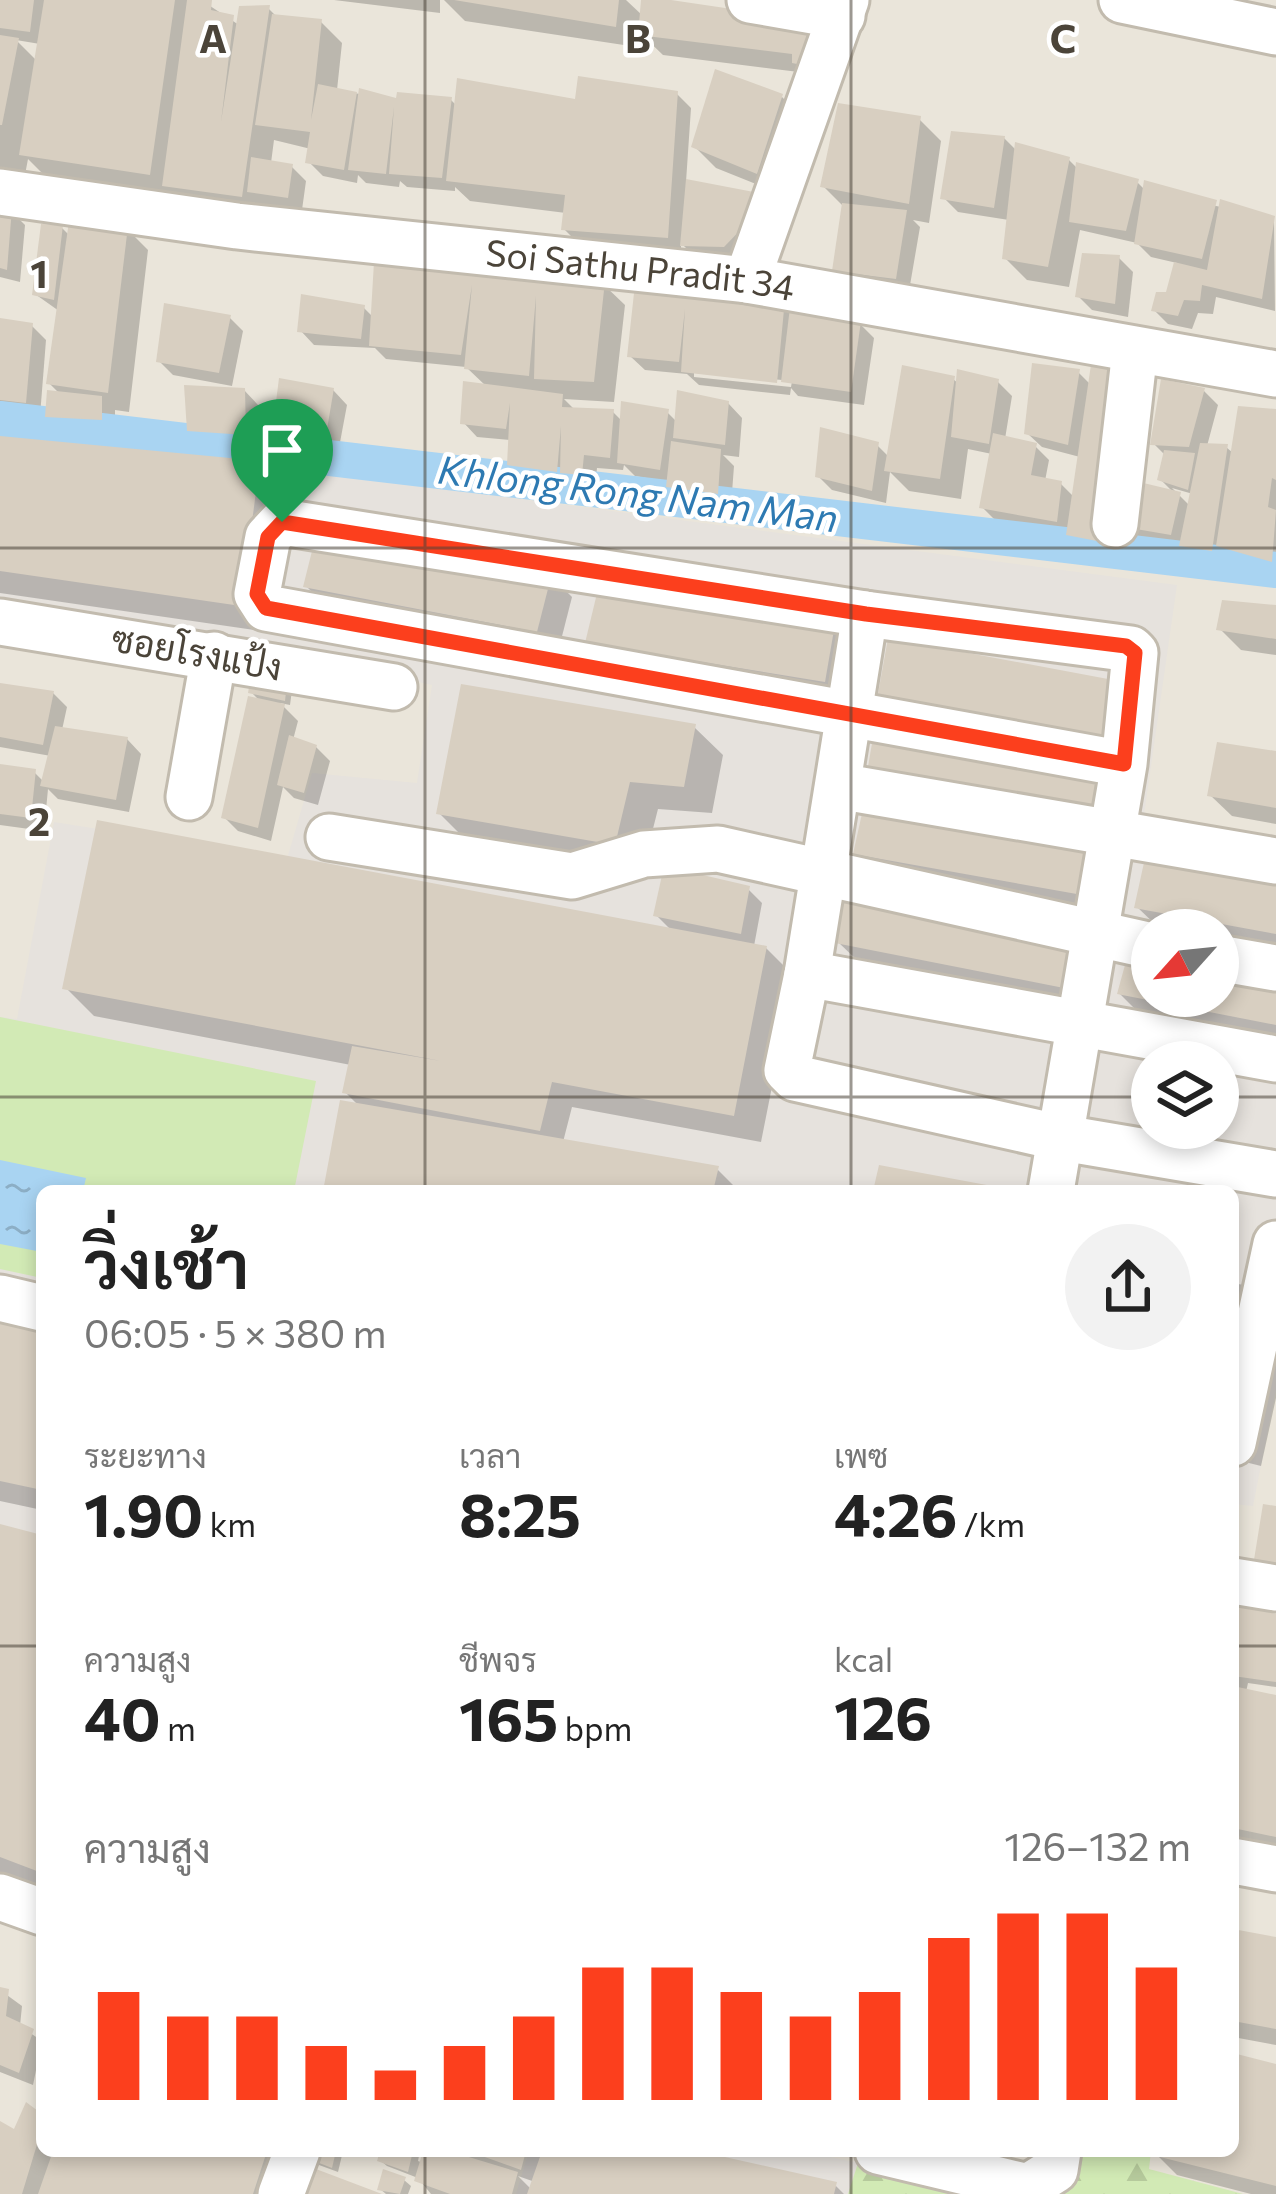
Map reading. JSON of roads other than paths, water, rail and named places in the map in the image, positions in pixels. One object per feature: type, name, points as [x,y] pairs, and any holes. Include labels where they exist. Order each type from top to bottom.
[{"type":"street","points":[[747,280],[844,8],[751,0]]},
{"type":"street","points":[[1122,0],[1276,32]]},
{"type":"street","name":"Soi Sathu Pradit 34","points":[[0,191],[237,226],[747,280],[1276,374]]},
{"type":"street","points":[[1114,524],[1136,350]]},
{"type":"street","points":[[1052,1185],[1124,764],[1131,649],[866,614],[282,522],[268,537],[257,594],[266,608],[1124,764]]},
{"type":"street","points":[[866,614],[790,1075],[1057,1137],[1276,1174]]},
{"type":"street","name":"ซอยโรงแป้ง","points":[[0,622],[394,687]]},
{"type":"street","points":[[189,797],[214,655]]},
{"type":"street","points":[[838,786],[1276,861]]},
{"type":"street","points":[[329,836],[572,876],[679,848],[718,849],[1131,942]]},
{"type":"street","points":[[1239,962],[1276,968]]},
{"type":"street","points":[[807,974],[1276,1059]]},
{"type":"street","points":[[1239,1415],[1276,1244]]},
{"type":"street","points":[[0,1298],[36,1307]]},
{"type":"street","points":[[1239,1582],[1276,1588]]},
{"type":"street","points":[[1239,1862],[1276,1869]]},
{"type":"street","points":[[0,1898],[36,1910]]},
{"type":"street","points":[[281,2194],[295,2157]]},
{"type":"street","points":[[903,2157],[1028,2187],[1055,2170],[1057,2157]]},
{"type":"water","points":[[0,1160],[86,1178],[84,1185],[36,1185],[36,1251],[0,1244]]},
{"type":"waterway","name":"Khlong Rong Nam Man","points":[[0,419],[1276,570]]}]
